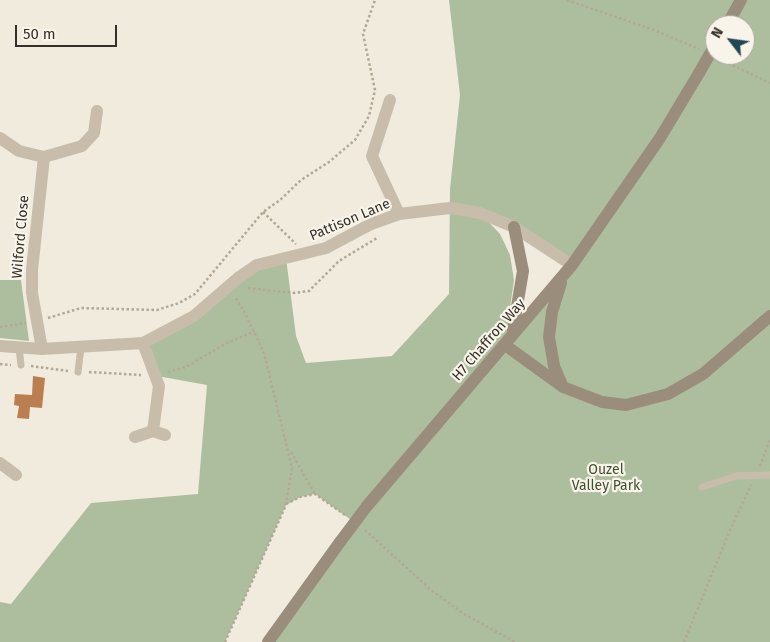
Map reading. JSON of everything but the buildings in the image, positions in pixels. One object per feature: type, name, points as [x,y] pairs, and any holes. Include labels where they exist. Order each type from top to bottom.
[{"type":"street","points":[[732,15],[741,0]]},
{"type":"street","name":"H7 Chaffron Way","points":[[268,642],[367,506],[572,265],[660,138],[705,65]]},
{"type":"street","points":[[390,100],[372,156],[400,214]]},
{"type":"street","points":[[0,138],[19,151],[44,157],[82,146],[94,133],[98,111]]},
{"type":"street","name":"Wilford Close","points":[[42,349],[32,293],[32,270],[44,157]]},
{"type":"street","name":"Pattison Lane","points":[[0,346],[42,349],[142,343],[194,316],[225,288],[258,265],[326,248],[371,224],[400,214],[450,208],[480,213],[514,227],[572,265]]},
{"type":"street","points":[[514,227],[522,271],[509,340],[563,387],[602,402],[626,405],[668,394],[703,374],[770,316]]},
{"type":"street","points":[[562,277],[552,312],[549,337],[554,366],[563,387]]},
{"type":"street","points":[[135,437],[159,433],[159,386],[157,376],[142,343]]},
{"type":"street","points":[[0,463],[16,476]]},
{"type":"lane","points":[[78,372],[81,347]]},
{"type":"lane","points":[[19,348],[21,365]]},
{"type":"lane","points":[[702,487],[736,476],[770,474]]},
{"type":"path","points":[[0,327],[37,321],[81,308],[157,310],[179,303],[195,294],[263,212],[280,200],[301,180],[329,162],[355,140],[369,116],[374,90],[363,34],[375,0]]},
{"type":"path","points":[[567,0],[654,30],[700,50]]},
{"type":"path","points":[[738,65],[770,83]]},
{"type":"path","points":[[263,212],[307,254]]},
{"type":"path","points":[[237,299],[246,288],[256,287],[294,293],[309,290],[339,261],[377,238]]},
{"type":"path","points":[[224,642],[286,505],[292,468],[289,449],[264,353],[255,331],[237,299],[225,288]]},
{"type":"path","points":[[0,364],[78,372],[157,376],[186,367],[227,343],[255,331]]},
{"type":"path","points":[[684,642],[770,439]]},
{"type":"path","points":[[289,449],[315,494],[347,516]]},
{"type":"path","points":[[286,505],[300,497],[315,494]]},
{"type":"path","points":[[363,528],[431,590],[464,614],[515,642]]},
{"type":"green space","name":"Ouzel Valley Park","points":[[449,0],[770,0],[770,642],[268,642],[354,522],[315,494],[300,497],[286,505],[225,642],[0,642],[0,602],[11,604],[91,503],[198,494],[207,385],[157,376],[143,343],[194,316],[238,278],[286,258],[296,336],[306,363],[392,356],[449,294],[450,189],[460,95]],"holes":[[[481,214],[572,265],[505,343],[514,280],[510,255],[500,234]]]},
{"type":"green space","points":[[0,280],[21,280],[29,341],[0,338]]}]
